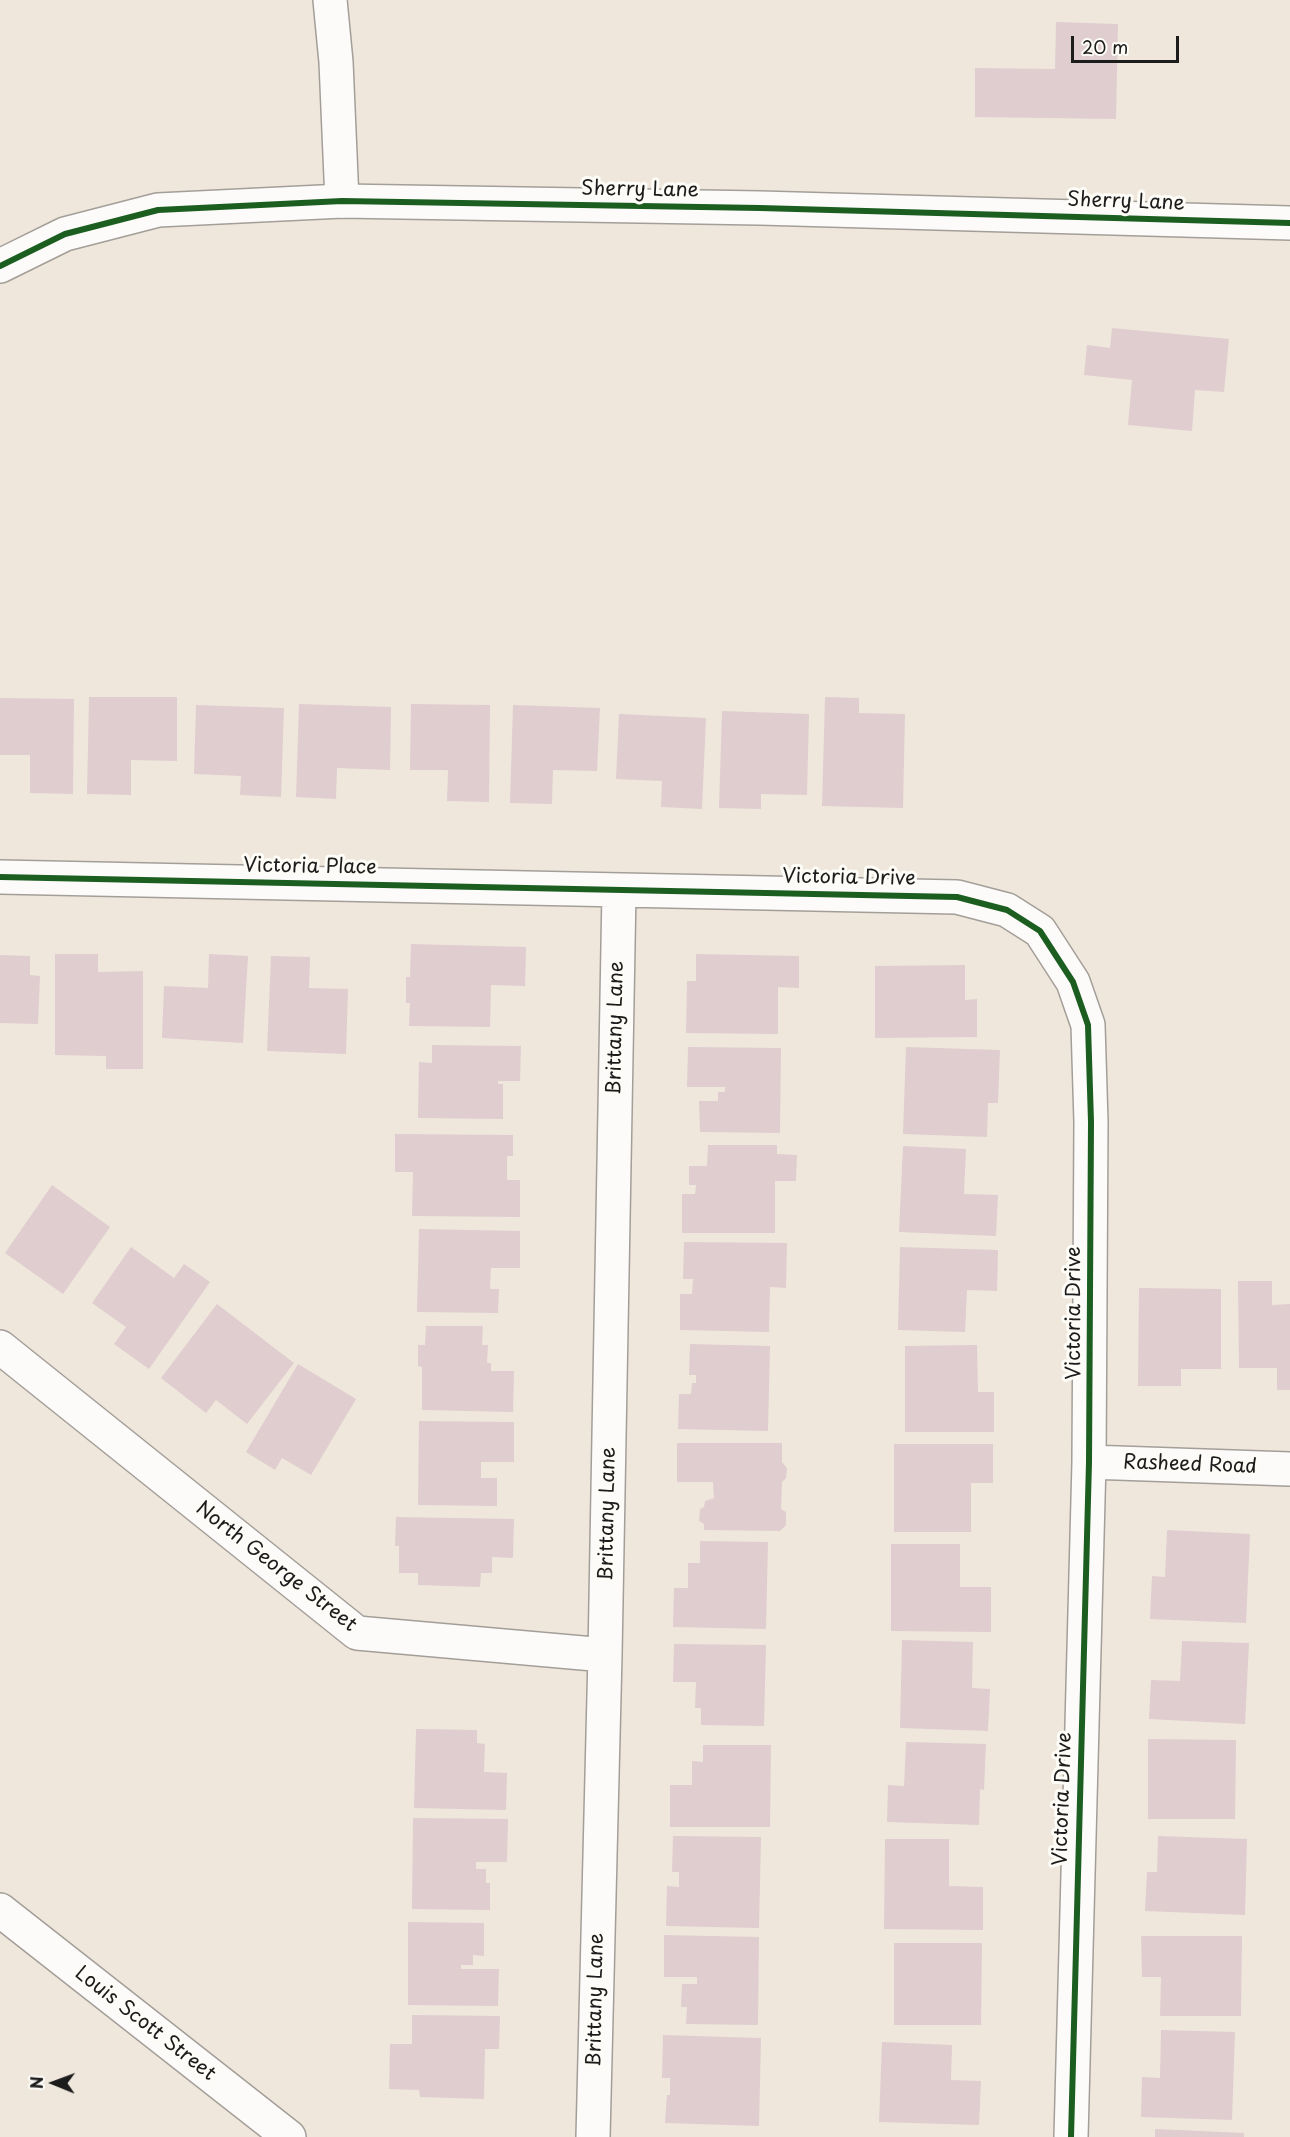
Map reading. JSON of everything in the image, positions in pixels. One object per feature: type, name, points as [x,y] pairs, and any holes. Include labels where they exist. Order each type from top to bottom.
[{"type":"street","points":[[330,0],[336,62],[342,201]]},
{"type":"street","name":"Sherry Lane","points":[[0,266],[65,234],[158,210],[342,201],[760,208],[1290,223]]},
{"type":"street","name":"Victoria Place","points":[[0,877],[619,891]]},
{"type":"street","name":"Victoria Drive","points":[[619,891],[957,897],[1007,910],[1040,931],[1073,982],[1088,1025],[1091,1122],[1089,1462],[1071,2137]]},
{"type":"street","name":"Brittany Lane","points":[[593,2137],[605,1655],[619,891]]},
{"type":"street","name":"North George Street","points":[[0,1347],[357,1633],[605,1655]]},
{"type":"street","name":"Rasheed Road","points":[[1089,1462],[1290,1469]]},
{"type":"street","name":"Louis Scott Street","points":[[0,1910],[289,2137]]},
{"type":"building","points":[[1056,22],[1118,24],[1116,119],[975,117],[975,68],[1055,69]]},
{"type":"building","points":[[1112,328],[1229,339],[1224,392],[1195,390],[1192,431],[1128,425],[1132,380],[1084,375],[1087,345],[1110,348]]},
{"type":"building","points":[[89,697],[177,697],[177,761],[131,760],[131,795],[87,794]]},
{"type":"building","points":[[825,697],[859,698],[859,713],[905,714],[903,808],[822,806]]},
{"type":"building","points":[[0,698],[74,699],[73,794],[30,793],[30,755],[0,755]]},
{"type":"building","points":[[299,704],[391,707],[390,770],[337,768],[336,799],[296,797]]},
{"type":"building","points":[[411,704],[490,705],[489,802],[447,801],[448,770],[410,770]]},
{"type":"building","points":[[196,705],[284,708],[281,797],[240,795],[241,776],[194,774]]},
{"type":"building","points":[[513,705],[600,708],[597,771],[553,770],[552,804],[510,803]]},
{"type":"building","points":[[722,711],[809,714],[807,795],[761,794],[761,809],[719,808]]},
{"type":"building","points":[[619,714],[706,718],[702,809],[661,807],[662,781],[616,779]]},
{"type":"building","points":[[411,944],[526,947],[525,986],[491,985],[490,1027],[409,1026],[410,1003],[406,1003],[406,977],[410,977]]},
{"type":"building","points":[[55,954],[98,954],[98,972],[143,971],[143,1069],[106,1069],[106,1056],[55,1055]]},
{"type":"building","points":[[209,954],[248,956],[243,1043],[162,1038],[164,986],[208,988]]},
{"type":"building","points":[[696,954],[799,956],[799,988],[778,987],[778,1034],[686,1033],[687,981],[696,981]]},
{"type":"building","points":[[0,955],[30,956],[30,975],[40,976],[38,1024],[0,1023]]},
{"type":"building","points":[[271,956],[310,957],[309,988],[348,989],[346,1054],[267,1051]]},
{"type":"building","points":[[965,965],[965,1000],[977,999],[977,1037],[875,1038],[875,966]]},
{"type":"building","points":[[432,1045],[521,1046],[520,1081],[498,1081],[498,1084],[503,1084],[503,1119],[418,1118],[419,1062],[432,1063]]},
{"type":"building","points":[[688,1047],[781,1048],[780,1133],[700,1132],[699,1101],[718,1101],[718,1092],[725,1092],[725,1087],[687,1087]]},
{"type":"building","points":[[906,1047],[1000,1050],[998,1103],[988,1103],[987,1137],[903,1134]]},
{"type":"building","points":[[395,1134],[513,1135],[513,1156],[507,1156],[507,1180],[520,1180],[520,1217],[412,1216],[413,1172],[395,1172]]},
{"type":"building","points":[[708,1145],[777,1145],[777,1154],[797,1155],[796,1181],[775,1181],[775,1233],[682,1233],[682,1194],[695,1194],[696,1185],[689,1185],[689,1166],[707,1166]]},
{"type":"building","points":[[903,1146],[966,1149],[964,1194],[998,1195],[996,1236],[899,1232]]},
{"type":"building","points":[[52,1185],[110,1227],[63,1294],[5,1253]]},
{"type":"building","points":[[419,1229],[520,1231],[520,1268],[491,1268],[490,1289],[499,1289],[498,1313],[417,1312]]},
{"type":"building","points":[[684,1242],[787,1243],[786,1288],[770,1287],[769,1332],[680,1330],[680,1294],[692,1294],[693,1279],[683,1279]]},
{"type":"building","points":[[131,1247],[174,1278],[184,1264],[210,1282],[149,1369],[114,1344],[126,1327],[92,1303]]},
{"type":"building","points":[[900,1247],[998,1250],[997,1291],[967,1290],[965,1332],[898,1330]]},
{"type":"building","points":[[1238,1281],[1272,1281],[1272,1305],[1290,1304],[1290,1390],[1277,1390],[1277,1368],[1239,1368]]},
{"type":"building","points":[[1139,1288],[1221,1289],[1221,1369],[1181,1369],[1181,1386],[1138,1386]]},
{"type":"building","points":[[217,1304],[294,1363],[247,1424],[216,1400],[206,1413],[161,1378]]},
{"type":"building","points":[[426,1326],[483,1326],[482,1345],[488,1345],[487,1363],[491,1363],[491,1371],[514,1371],[513,1412],[422,1410],[422,1367],[418,1366],[418,1345],[425,1345]]},
{"type":"building","points":[[690,1344],[770,1346],[768,1431],[678,1429],[679,1394],[691,1394],[692,1383],[696,1383],[696,1375],[689,1375]]},
{"type":"building","points":[[977,1345],[978,1392],[994,1392],[994,1432],[905,1432],[905,1346]]},
{"type":"building","points":[[298,1364],[356,1399],[311,1475],[282,1458],[275,1470],[246,1452]]},
{"type":"building","points":[[419,1421],[514,1422],[514,1462],[481,1462],[481,1478],[497,1478],[497,1506],[418,1505]]},
{"type":"building","points":[[677,1443],[782,1443],[782,1462],[787,1468],[786,1478],[782,1482],[781,1509],[786,1512],[786,1525],[780,1531],[704,1530],[704,1524],[699,1521],[700,1509],[704,1507],[705,1501],[714,1498],[713,1482],[677,1482]]},
{"type":"building","points":[[894,1444],[993,1444],[993,1483],[971,1483],[971,1532],[894,1532]]},
{"type":"building","points":[[396,1517],[514,1519],[513,1558],[492,1557],[492,1573],[481,1573],[480,1587],[418,1585],[418,1573],[399,1573],[399,1546],[395,1546]]},
{"type":"building","points":[[1167,1530],[1250,1534],[1246,1623],[1150,1619],[1152,1576],[1165,1577]]},
{"type":"building","points":[[700,1541],[768,1542],[766,1629],[673,1627],[674,1588],[688,1588],[688,1563],[700,1563]]},
{"type":"building","points":[[891,1544],[960,1544],[960,1587],[991,1587],[991,1632],[891,1631]]},
{"type":"building","points":[[902,1640],[973,1642],[972,1688],[990,1689],[988,1731],[900,1728]]},
{"type":"building","points":[[1182,1641],[1249,1643],[1245,1724],[1149,1719],[1151,1680],[1180,1681]]},
{"type":"building","points":[[674,1644],[766,1645],[764,1726],[701,1725],[701,1708],[695,1708],[696,1682],[673,1682]]},
{"type":"building","points":[[416,1729],[477,1730],[477,1743],[485,1744],[484,1772],[507,1773],[506,1810],[414,1808]]},
{"type":"building","points":[[1148,1739],[1236,1740],[1235,1819],[1148,1819]]},
{"type":"building","points":[[906,1742],[986,1744],[984,1790],[980,1789],[979,1825],[887,1822],[888,1785],[904,1786]]},
{"type":"building","points":[[703,1745],[771,1745],[770,1827],[670,1827],[670,1785],[692,1785],[692,1761],[703,1762]]},
{"type":"building","points":[[413,1818],[508,1819],[507,1862],[476,1862],[476,1869],[486,1869],[486,1883],[490,1883],[490,1910],[412,1909]]},
{"type":"building","points":[[673,1836],[761,1837],[759,1928],[666,1926],[667,1886],[679,1887],[679,1872],[672,1872]]},
{"type":"building","points":[[1158,1836],[1247,1839],[1245,1915],[1145,1911],[1147,1872],[1157,1872]]},
{"type":"building","points":[[885,1839],[949,1839],[949,1886],[983,1887],[983,1930],[884,1929]]},
{"type":"building","points":[[408,1922],[484,1923],[484,1956],[473,1955],[473,1965],[461,1965],[461,1969],[499,1969],[498,2006],[408,2005]]},
{"type":"building","points":[[664,1935],[759,1937],[758,2025],[686,2024],[687,2007],[681,2007],[682,1984],[697,1984],[697,1977],[664,1977]]},
{"type":"building","points":[[1141,1936],[1242,1936],[1241,2016],[1160,2016],[1161,1977],[1142,1977]]},
{"type":"building","points":[[894,1943],[982,1943],[981,2025],[894,2025]]},
{"type":"building","points":[[412,2015],[500,2016],[499,2049],[485,2049],[484,2099],[420,2097],[419,2090],[389,2089],[390,2044],[412,2044]]},
{"type":"building","points":[[1161,2030],[1235,2032],[1232,2120],[1141,2117],[1142,2077],[1160,2078]]},
{"type":"building","points":[[663,2035],[761,2038],[759,2126],[665,2123],[667,2095],[670,2095],[670,2078],[662,2078]]},
{"type":"building","points":[[882,2042],[952,2045],[951,2080],[981,2081],[979,2125],[879,2122]]},
{"type":"building","points":[[1155,2129],[1244,2133],[1244,2137],[1155,2137]]},
{"type":"cycle path","points":[[0,266],[65,234],[158,210],[342,201],[760,208],[1290,223]]},
{"type":"cycle path","points":[[0,877],[957,897],[1007,910],[1040,931],[1073,982],[1088,1025],[1091,1122],[1089,1462],[1071,2137]]}]
